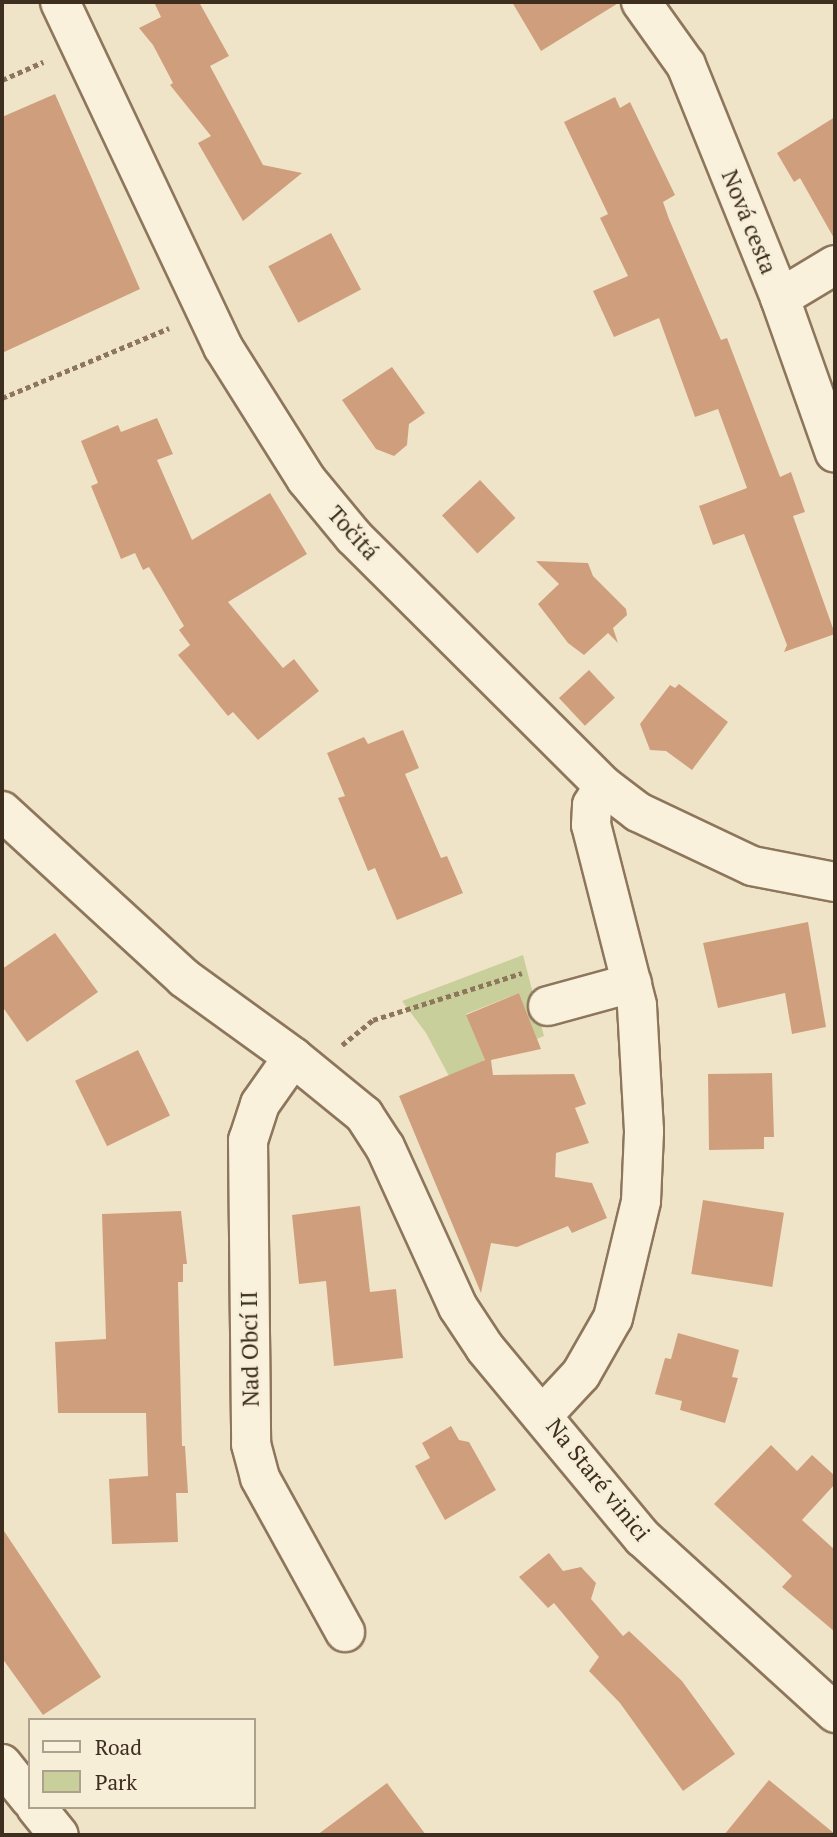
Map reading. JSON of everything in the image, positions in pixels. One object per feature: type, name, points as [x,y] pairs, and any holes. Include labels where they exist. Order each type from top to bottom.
[{"type":"street","name":"Točitá","points":[[60,2],[206,313],[253,398],[306,479],[354,537],[604,786],[638,812],[718,853],[788,875],[835,882]]},
{"type":"street","name":"Nová cesta","points":[[641,2],[686,65],[780,298],[835,453]]},
{"type":"street","points":[[780,298],[835,265]]},
{"type":"street","name":"Na Staré vinici","points":[[604,786],[592,805],[591,825],[632,984],[641,1037],[644,1131],[634,1241],[623,1290],[600,1345],[564,1396],[542,1416],[652,1547],[835,1713]]},
{"type":"street","points":[[2,811],[184,978],[348,1099],[375,1130],[457,1307],[542,1416]]},
{"type":"street","points":[[559,1003],[632,984]]},
{"type":"street","name":"Nad Obcí II","points":[[293,1056],[260,1104],[248,1140],[251,1444],[260,1478],[345,1632]]},
{"type":"street","points":[[2,1763],[28,1796]]},
{"type":"street","points":[[38,1809],[59,1835]]},
{"type":"path","points":[[2,398],[206,313]]},
{"type":"path","points":[[293,1056],[346,1044],[373,1020],[459,996],[519,973],[553,969],[559,1003]]},
{"type":"green space","points":[[523,955],[544,1036],[537,1039],[519,993],[466,1014],[485,1060],[449,1076],[426,1033],[402,1001]]},
{"type":"building","points":[[154,2],[199,2],[229,56],[210,66],[263,165],[302,173],[243,221],[198,143],[211,136],[170,85],[173,83],[153,45],[139,28],[161,17]]},
{"type":"building","points":[[512,2],[620,2],[541,51]]},
{"type":"building","points":[[55,94],[140,289],[2,353],[2,117]]},
{"type":"building","points":[[615,97],[620,108],[630,102],[675,195],[663,202],[669,219],[721,340],[727,338],[780,477],[791,472],[805,512],[793,516],[835,634],[784,652],[787,645],[744,534],[713,545],[699,506],[747,488],[718,409],[695,417],[659,318],[614,337],[593,291],[628,276],[600,218],[608,214],[564,122]]},
{"type":"building","points":[[835,117],[835,240],[800,178],[794,182],[777,153]]},
{"type":"building","points":[[331,233],[361,290],[298,323],[268,266]]},
{"type":"building","points":[[392,367],[425,413],[409,424],[407,445],[394,456],[376,449],[342,400]]},
{"type":"building","points":[[157,418],[173,454],[157,460],[192,540],[270,493],[307,554],[228,602],[283,668],[294,659],[319,691],[258,740],[233,712],[228,716],[178,655],[190,645],[179,630],[184,626],[149,567],[143,570],[135,553],[121,559],[91,486],[98,483],[81,441],[118,425],[121,432]]},
{"type":"building","points":[[480,480],[515,518],[477,553],[442,515]]},
{"type":"building","points":[[536,561],[588,563],[593,576],[626,609],[627,615],[613,628],[618,643],[608,633],[584,655],[568,643],[538,604],[559,584]]},
{"type":"building","points":[[589,670],[615,698],[585,726],[559,698]]},
{"type":"building","points":[[679,684],[728,722],[692,770],[666,751],[650,750],[640,724],[670,685],[675,688]]},
{"type":"building","points":[[403,730],[419,768],[405,774],[441,858],[447,856],[463,893],[397,920],[375,868],[368,871],[338,798],[345,796],[327,753],[364,737],[368,744]]},
{"type":"building","points":[[808,922],[826,1027],[792,1034],[785,993],[718,1008],[703,943]]},
{"type":"building","points":[[55,933],[98,992],[27,1042],[2,1006],[2,969]]},
{"type":"building","points":[[519,993],[541,1049],[491,1060],[493,1075],[574,1074],[586,1104],[575,1108],[589,1143],[556,1153],[555,1177],[592,1183],[607,1218],[572,1233],[568,1226],[517,1247],[491,1243],[481,1293],[399,1096],[485,1060],[466,1015]]},
{"type":"building","points":[[138,1050],[170,1116],[107,1146],[75,1081]]},
{"type":"building","points":[[772,1073],[774,1137],[764,1137],[764,1149],[709,1150],[708,1074]]},
{"type":"building","points":[[703,1200],[784,1213],[772,1287],[691,1274]]},
{"type":"building","points":[[360,1206],[370,1292],[396,1289],[403,1358],[334,1366],[326,1281],[299,1284],[292,1215]]},
{"type":"building","points":[[181,1211],[187,1264],[183,1264],[183,1282],[178,1282],[182,1446],[185,1446],[188,1493],[176,1493],[178,1542],[112,1544],[109,1479],[148,1476],[146,1413],[58,1413],[55,1342],[106,1339],[102,1214]]},
{"type":"building","points":[[678,1333],[739,1350],[732,1377],[738,1378],[725,1423],[680,1410],[682,1401],[655,1394],[665,1358],[671,1359]]},
{"type":"building","points":[[451,1426],[459,1440],[469,1442],[496,1490],[445,1520],[415,1466],[430,1458],[422,1443]]},
{"type":"building","points":[[771,1445],[797,1471],[812,1455],[835,1476],[835,1484],[802,1520],[835,1550],[835,1632],[782,1587],[792,1576],[714,1504]]},
{"type":"building","points":[[2,1528],[101,1677],[43,1715],[2,1658]]},
{"type":"building","points":[[549,1553],[563,1571],[581,1567],[596,1583],[591,1599],[623,1636],[629,1631],[682,1681],[735,1754],[683,1791],[620,1703],[589,1671],[599,1657],[554,1603],[548,1608],[519,1577]]},
{"type":"building","points":[[769,1780],[835,1834],[835,1835],[724,1835]]},
{"type":"building","points":[[387,1783],[426,1835],[317,1835]]}]
